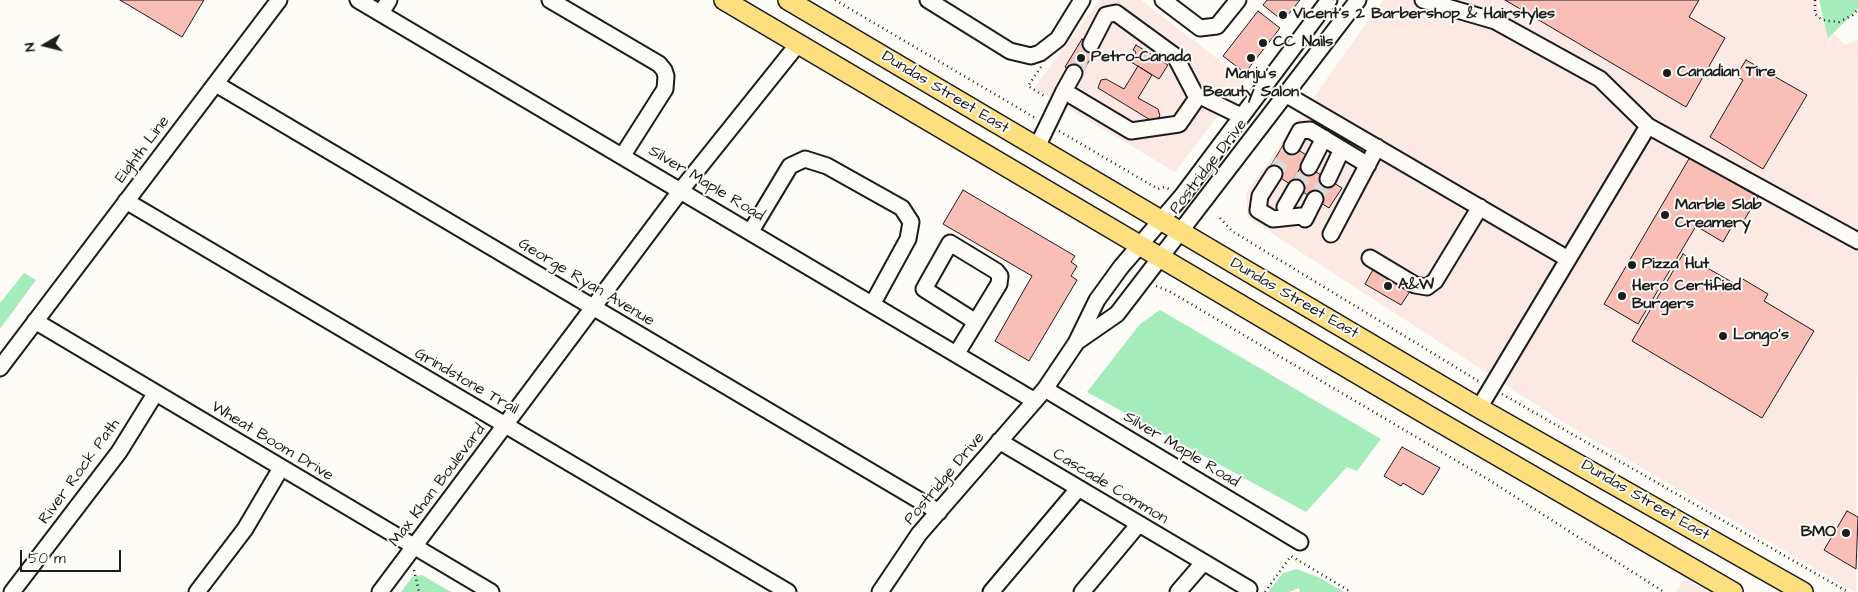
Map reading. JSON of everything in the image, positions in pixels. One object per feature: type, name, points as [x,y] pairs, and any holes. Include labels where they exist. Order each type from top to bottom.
[{"type":"main road","name":"Dundas Street East","points":[[724,0],[1733,592]]},
{"type":"main road","name":"Dundas Street East","points":[[788,0],[1479,408],[1803,592]]},
{"type":"street","name":"Eighth Line","points":[[0,368],[279,0]]},
{"type":"street","name":"Silver Maple Road","points":[[358,0],[385,7],[623,155],[957,353],[1040,395],[1300,542]]},
{"type":"street","points":[[550,0],[659,64],[664,70],[666,76],[665,89],[623,155]]},
{"type":"street","points":[[928,0],[1010,51],[1031,56],[1040,53],[1058,39],[1082,0]]},
{"type":"street","points":[[1164,0],[1200,28],[1217,26],[1238,0]]},
{"type":"street","name":"Postridge Drive","points":[[880,592],[904,555],[1040,395],[1076,343],[1097,300],[1121,267],[1182,196],[1328,0]]},
{"type":"street","name":"Postridge Drive","points":[[1076,343],[1117,314],[1358,0]]},
{"type":"street","points":[[1423,0],[1495,21],[1600,79],[1648,126],[1858,241]]},
{"type":"street","points":[[1091,44],[1106,15],[1116,13],[1175,56],[1197,98]]},
{"type":"street","name":"Max Khan Boulevard","points":[[380,592],[681,190],[798,44]]},
{"type":"street","points":[[1037,147],[1074,73]]},
{"type":"street","name":"George Ryan Avenue","points":[[216,84],[939,512]]},
{"type":"street","points":[[1064,91],[1131,131],[1179,124],[1197,98],[1202,97],[1241,116]]},
{"type":"street","points":[[1285,97],[1377,147],[1568,259]]},
{"type":"street","points":[[1479,408],[1648,126]]},
{"type":"street","points":[[1292,146],[1300,131],[1310,130],[1368,165]]},
{"type":"street","points":[[1309,167],[1324,138]]},
{"type":"street","points":[[1331,234],[1377,147]]},
{"type":"street","points":[[1328,179],[1342,149]]},
{"type":"street","points":[[751,231],[790,166],[805,159],[827,166],[902,208],[911,222],[908,239],[873,303]]},
{"type":"street","points":[[1274,174],[1260,196],[1258,210],[1273,218],[1303,218],[1315,200]]},
{"type":"street","points":[[1285,207],[1296,188]]},
{"type":"street","name":"Grindstone Trail","points":[[126,201],[784,591]]},
{"type":"street","points":[[1370,258],[1415,285],[1427,287],[1435,281],[1480,207]]},
{"type":"street","points":[[957,353],[976,322],[999,284],[1000,276],[996,270],[950,243],[924,289],[976,322]]},
{"type":"street","name":"Wheat Boom Drive","points":[[35,321],[491,592]]},
{"type":"street","name":"River Rock Path","points":[[12,592],[119,452],[155,394]]},
{"type":"street","name":"Cascade Common","points":[[999,441],[1249,590]]},
{"type":"street","points":[[197,592],[244,529],[281,468]]},
{"type":"street","points":[[993,591],[1078,489]]},
{"type":"street","points":[[1082,592],[1138,525]]},
{"type":"street","points":[[1178,592],[1203,563]]},
{"type":"path","points":[[836,0],[1152,187],[1158,189],[1166,187],[1172,191]]},
{"type":"path","points":[[1815,0],[1815,14],[1822,20],[1838,22],[1853,15],[1858,9]]},
{"type":"path","points":[[1040,53],[1045,62],[1028,86],[1058,105]]},
{"type":"path","points":[[1220,218],[1232,231],[1491,388],[1848,592]]},
{"type":"path","points":[[1152,285],[1169,291],[1489,480],[1664,592]]},
{"type":"path","points":[[1266,592],[1291,556],[1351,592]]},
{"type":"path","points":[[414,570],[419,592]]},
{"type":"shaded area","points":[[1100,0],[1141,0],[1245,80],[1175,172],[1034,88]]},
{"type":"shaded area","points":[[1383,0],[1817,0],[1820,20],[1845,45],[1858,39],[1856,592],[1566,424],[1248,218],[1246,193]]},
{"type":"shaded area","points":[[1685,579],[1708,592],[1676,592]]},
{"type":"green space","points":[[1819,0],[1858,0],[1858,9],[1828,38]]},
{"type":"green space","points":[[24,273],[36,280],[0,329],[0,303]]},
{"type":"green space","points":[[1160,310],[1381,439],[1357,471],[1347,467],[1306,512],[1087,392],[1140,324]]},
{"type":"green space","points":[[1297,569],[1320,578],[1344,592],[1300,592],[1299,588],[1289,592],[1268,592],[1283,573]]},
{"type":"green space","points":[[422,575],[451,592],[401,592],[412,577]]},
{"type":"building","points":[[120,0],[204,0],[182,37]]},
{"type":"building","points":[[1267,0],[1300,0],[1283,21],[1263,5]]},
{"type":"building","name":"Canadian Tire","points":[[1505,0],[1699,0],[1689,17],[1725,38],[1686,107]]},
{"type":"building","points":[[1258,11],[1280,28],[1245,73],[1223,56]]},
{"type":"building","name":"Petro-Canada","points":[[1082,39],[1097,48],[1080,76],[1065,67]]},
{"type":"building","name":"Petro-Canada","points":[[1136,45],[1168,65],[1159,79],[1131,62],[1136,52],[1133,50]]},
{"type":"building","points":[[1746,60],[1807,95],[1763,169],[1710,137],[1743,80],[1736,76]]},
{"type":"building","name":"Petro-Canada","points":[[1138,66],[1152,75],[1138,98],[1158,109],[1160,116],[1155,121],[1152,121],[1098,88],[1101,80],[1106,79],[1124,89]]},
{"type":"building","points":[[1285,142],[1308,156],[1290,184],[1268,170]]},
{"type":"building","points":[[1690,157],[1758,197],[1743,222],[1736,219],[1723,242],[1696,226],[1638,324],[1604,304]]},
{"type":"building","points":[[1303,164],[1342,188],[1329,208],[1290,184]]},
{"type":"building","points":[[963,190],[1075,256],[1071,262],[1077,266],[1071,276],[1077,280],[1029,361],[995,341],[1032,276],[943,224]]},
{"type":"building","name":"Longo's","points":[[1683,254],[1737,285],[1741,278],[1768,294],[1764,301],[1814,331],[1762,418],[1632,341]]},
{"type":"building","name":"A&W","points":[[1375,266],[1412,288],[1401,305],[1365,284]]},
{"type":"building","points":[[1402,447],[1440,468],[1423,495],[1403,483],[1401,486],[1384,476]]},
{"type":"building","name":"BMO","points":[[1847,511],[1858,517],[1856,569],[1824,550]]},
{"type":"tunnel","points":[[1074,73],[1091,44]]},
{"type":"tunnel","points":[[1274,174],[1292,146]]},
{"type":"tunnel","points":[[1296,188],[1309,167]]},
{"type":"tunnel","points":[[1315,199],[1328,179]]},
{"type":"place","name":"Vicent's 2 Barbershop & Hairstyles","points":[[1283,15]]},
{"type":"place","name":"CC Nails","points":[[1263,43]]},
{"type":"place","name":"Petro-Canada","points":[[1081,58]]},
{"type":"place","name":"Manju's Beauty Salon","points":[[1251,58]]},
{"type":"place","name":"Canadian Tire","points":[[1667,73]]},
{"type":"place","name":"Marble Slab Creamery","points":[[1665,215]]},
{"type":"place","name":"Pizza Hut","points":[[1632,265]]},
{"type":"place","name":"A&W","points":[[1388,286]]},
{"type":"place","name":"Hero Certified Burgers","points":[[1622,296]]},
{"type":"place","name":"Longo's","points":[[1723,336]]},
{"type":"place","name":"BMO","points":[[1846,533]]}]
